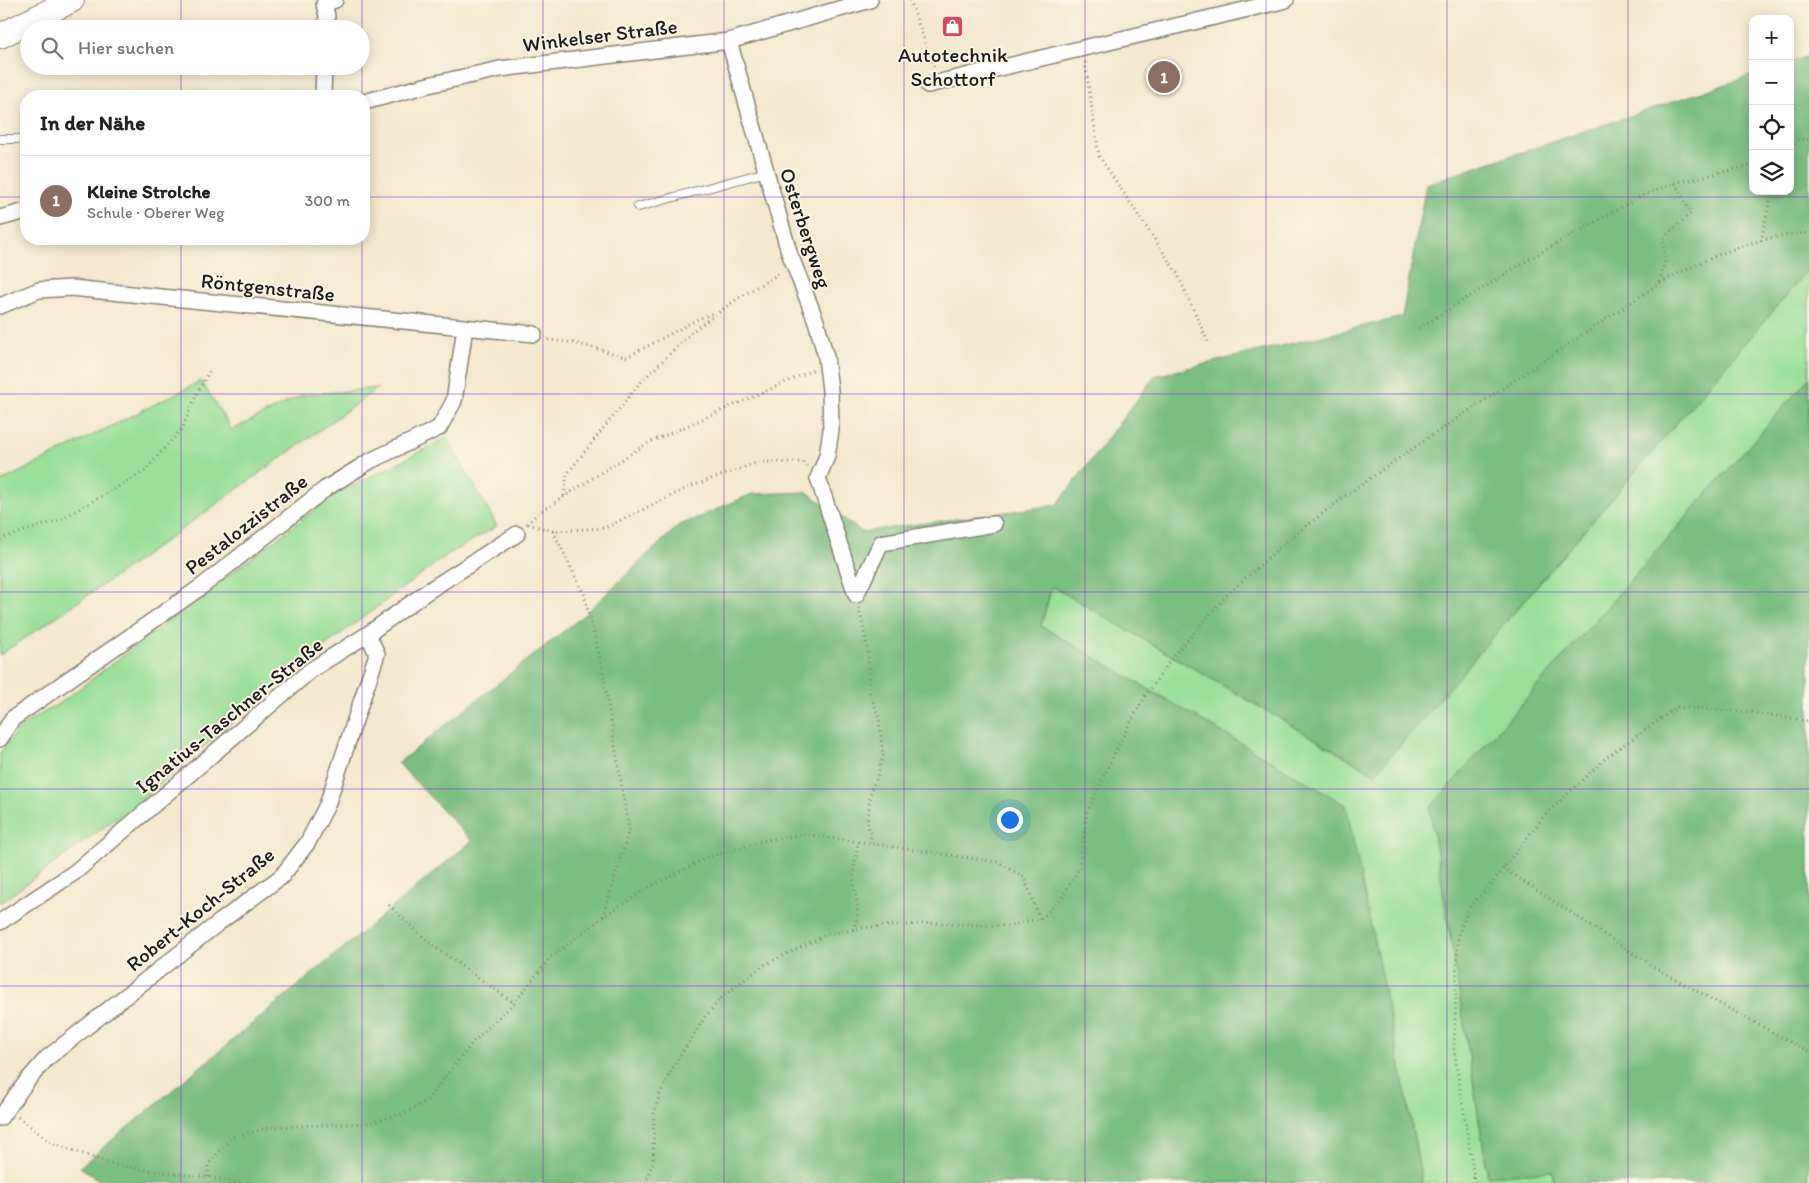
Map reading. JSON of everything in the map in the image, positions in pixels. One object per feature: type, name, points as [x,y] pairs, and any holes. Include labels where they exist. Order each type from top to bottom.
[{"type":"main road","points":[[32,20],[72,0]]},
{"type":"main road","points":[[0,36],[20,26]]},
{"type":"street","name":"Winkelser Straße","points":[[370,100],[500,69],[729,40],[870,0]]},
{"type":"street","points":[[933,84],[1286,0]]},
{"type":"street","points":[[327,1],[327,20]]},
{"type":"street","name":"Osterbergweg","points":[[729,40],[794,265],[816,321],[827,364],[831,430],[827,456],[818,478]]},
{"type":"street","points":[[323,90],[324,75]]},
{"type":"street","points":[[0,218],[20,213]]},
{"type":"street","name":"Röntgenstraße","points":[[0,306],[39,290],[71,288],[537,336]]},
{"type":"street","name":"Pestalozzistraße","points":[[6,716],[201,587],[325,489],[370,460],[439,428],[454,401],[465,328]]},
{"type":"street","points":[[818,478],[856,595]]},
{"type":"street","points":[[856,595],[881,543],[994,524]]},
{"type":"street","name":"Ignatius-Taschner-Straße","points":[[0,922],[75,872],[311,670],[368,634],[428,591],[522,529]]},
{"type":"street","name":"Robert-Koch-Straße","points":[[3,1113],[47,1058],[217,924],[282,876],[308,842],[327,805],[377,654],[368,634]]},
{"type":"street","points":[[0,739],[6,716]]},
{"type":"lane","points":[[0,139],[20,139]]},
{"type":"lane","points":[[638,207],[766,172]]},
{"type":"path","points":[[910,0],[933,84]]},
{"type":"path","points":[[1083,49],[1099,156],[1177,273],[1208,342]]},
{"type":"path","points":[[1794,143],[1797,140],[1809,139]]},
{"type":"path","points":[[1419,328],[1526,262],[1641,196],[1675,183],[1749,166]]},
{"type":"path","points":[[1660,283],[1665,261],[1662,238],[1691,213],[1675,183]]},
{"type":"path","points":[[1761,241],[1771,195]]},
{"type":"path","points":[[646,1183],[653,1160],[654,1113],[660,1094],[673,1066],[705,1017],[723,996],[764,965],[828,934],[870,927],[935,924],[1006,926],[1040,919],[1059,902],[1078,869],[1086,812],[1144,698],[1175,654],[1228,594],[1288,540],[1345,496],[1444,427],[1660,283],[1734,248],[1791,234],[1809,234]]},
{"type":"path","points":[[564,497],[567,474],[639,384],[694,330],[737,299],[794,265]]},
{"type":"path","points":[[537,336],[575,343],[628,357],[700,318],[719,312]]},
{"type":"path","points":[[522,529],[537,514],[646,444],[827,364]]},
{"type":"path","points":[[0,539],[62,519],[145,471],[183,427],[197,393],[210,370]]},
{"type":"path","points":[[522,529],[553,531],[605,528],[689,487],[759,462],[803,462],[818,478]]},
{"type":"path","points":[[553,531],[584,594],[602,667],[630,830],[603,917]]},
{"type":"path","points":[[856,595],[868,652],[870,693],[880,718],[883,757],[876,780],[871,789],[867,825],[871,832],[870,843]]},
{"type":"path","points":[[1475,1183],[1454,1050],[1458,936],[1469,907],[1488,888],[1544,816],[1607,757],[1678,707],[1749,712],[1809,721]]},
{"type":"path","points":[[208,1177],[208,1165],[230,1138],[271,1127],[370,1123],[405,1113],[426,1101],[473,1042],[514,1003],[550,958],[603,917],[646,889],[716,854],[766,840],[804,834],[998,862],[1024,877],[1040,919]]},
{"type":"path","points":[[854,930],[858,914],[853,874],[858,842]]},
{"type":"path","points":[[1504,868],[1660,971],[1809,1052]]},
{"type":"path","points":[[389,905],[432,945],[514,1003]]},
{"type":"path","points":[[3,1113],[52,1143],[84,1155],[124,1166],[241,1183]]},
{"type":"green space","points":[[1809,56],[1809,269],[1375,774],[1052,586],[1041,626],[1346,805],[1408,1105],[1422,1183],[104,1183],[80,1167],[472,841],[398,763],[584,615],[678,526],[752,494],[807,492],[862,532],[1057,505],[1155,376],[1402,317],[1426,184],[1749,76],[1749,195],[1794,195],[1794,61]]},
{"type":"green space","points":[[1809,269],[1809,378],[1430,808],[1488,1176],[1552,1170],[1554,1183],[1422,1183],[1408,1105],[1041,626],[1052,586],[1375,774]]},
{"type":"green space","points":[[1809,378],[1809,1183],[1554,1183],[1552,1171],[1488,1176],[1430,808]]},
{"type":"green space","points":[[201,381],[232,430],[302,395],[378,388],[129,567],[0,655],[0,482]]},
{"type":"green space","points":[[447,438],[497,526],[447,555],[295,668],[145,797],[0,903],[0,753],[20,727],[63,701],[333,496]]},
{"type":"place","name":"Autotechnik Schottorf","points":[[953,27]]},
{"type":"place","name":"Kleine Strolche","points":[[1164,77]]}]
